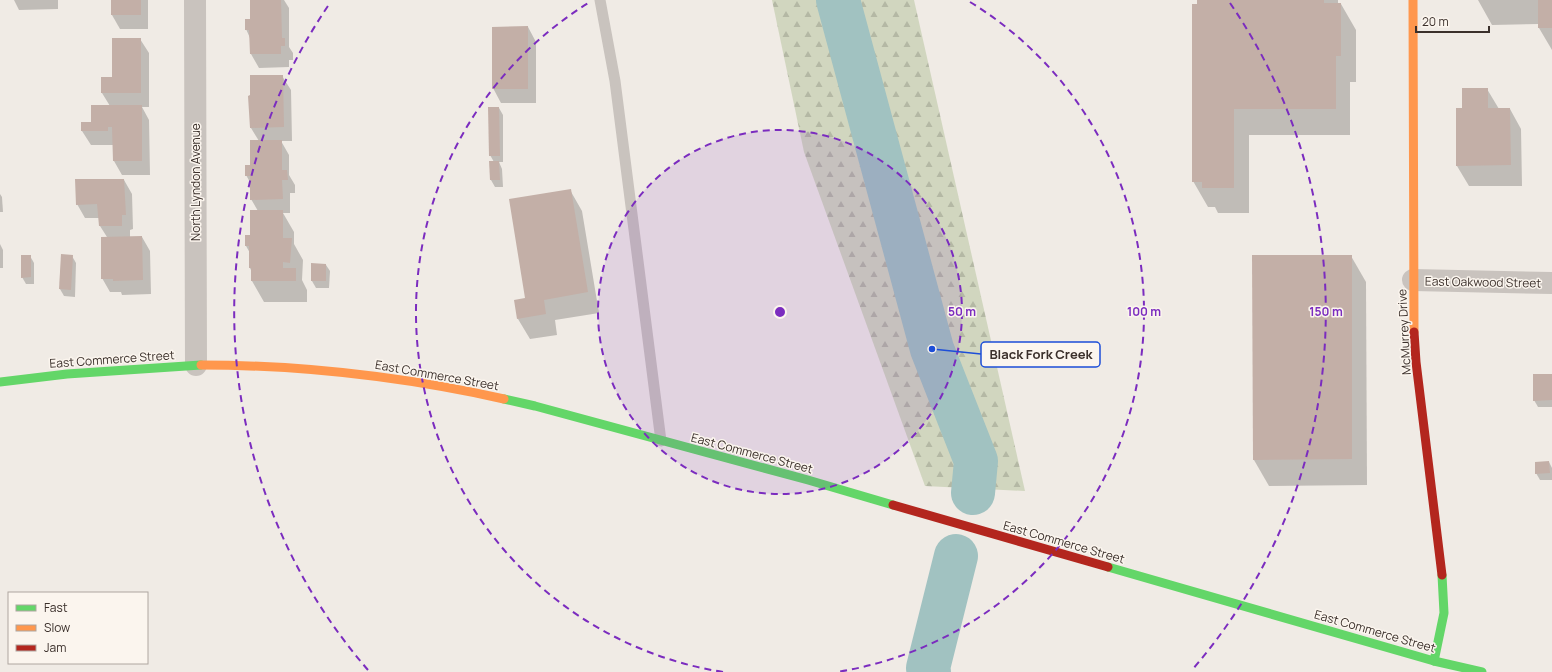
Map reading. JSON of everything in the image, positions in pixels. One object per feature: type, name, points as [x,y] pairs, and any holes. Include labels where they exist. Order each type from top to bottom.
[{"type":"street","name":"North Lyndon Avenue","points":[[194,0],[196,365]]},
{"type":"street","name":"McMurrey Drive","points":[[1413,0],[1413,280],[1416,362],[1443,581],[1444,613],[1434,661]]},
{"type":"street","name":"East Oakwood Street","points":[[1413,280],[1552,283]]},
{"type":"street","name":"East Commerce Street","points":[[0,382],[67,374],[196,365],[276,367],[354,373],[451,387],[535,406],[808,480],[1434,661],[1482,672]]},
{"type":"lane","points":[[600,0],[615,81],[662,440]]},
{"type":"green space","points":[[772,0],[914,0],[1025,491],[925,486],[804,152]]},
{"type":"building","points":[[111,0],[141,0],[141,15],[111,15]]},
{"type":"building","points":[[250,0],[281,0],[282,38],[285,38],[285,46],[281,46],[281,54],[250,54],[249,30],[245,30],[245,19],[250,19]]},
{"type":"building","points":[[1197,0],[1324,0],[1324,3],[1341,3],[1341,56],[1336,56],[1336,109],[1234,109],[1234,188],[1202,188],[1202,182],[1192,182],[1192,4],[1197,4]]},
{"type":"building","points":[[1538,0],[1552,0],[1552,28],[1538,28]]},
{"type":"building","points":[[528,26],[528,89],[492,89],[492,27]]},
{"type":"building","points":[[112,38],[141,38],[141,93],[101,93],[101,77],[112,77]]},
{"type":"building","points":[[250,75],[283,75],[284,127],[250,128],[248,96],[250,95]]},
{"type":"building","points":[[1462,88],[1488,88],[1488,108],[1510,108],[1511,165],[1456,166],[1456,108],[1462,108]]},
{"type":"building","points":[[91,105],[142,105],[142,161],[113,161],[112,127],[108,127],[108,131],[81,131],[81,122],[91,122]]},
{"type":"building","points":[[488,107],[499,107],[500,156],[489,156]]},
{"type":"building","points":[[250,140],[282,140],[282,170],[287,170],[288,180],[282,180],[283,199],[250,200],[250,176],[245,176],[245,165],[250,165]]},
{"type":"building","points":[[489,161],[499,161],[500,180],[490,180]]},
{"type":"building","points":[[75,179],[124,179],[126,215],[122,215],[122,226],[99,226],[97,204],[76,205]]},
{"type":"building","points":[[571,189],[588,292],[544,300],[546,314],[517,319],[514,300],[525,298],[509,199]]},
{"type":"building","points":[[250,210],[283,210],[283,238],[292,238],[290,263],[283,262],[283,268],[296,268],[296,281],[251,281],[251,268],[249,268],[249,246],[245,246],[245,235],[250,235]]},
{"type":"building","points":[[142,236],[143,280],[113,281],[113,279],[101,279],[101,237]]},
{"type":"building","points":[[61,254],[73,255],[71,290],[59,289]]},
{"type":"building","points":[[21,255],[31,255],[31,277],[21,278]]},
{"type":"building","points":[[1252,255],[1352,255],[1352,459],[1253,460]]},
{"type":"building","points":[[311,263],[326,264],[326,281],[311,281]]},
{"type":"building","points":[[1533,374],[1552,374],[1552,400],[1533,401]]},
{"type":"building","points":[[1549,461],[1550,473],[1535,474],[1535,462]]},
{"type":"waterway","points":[[838,0],[932,349],[976,461],[973,493]]},
{"type":"waterway","points":[[929,672],[928,668],[956,556]]},
{"type":"traffic: fast","points":[[0,382],[67,374],[201,365]]},
{"type":"traffic: fast","points":[[504,399],[535,406],[808,480],[893,505]]},
{"type":"traffic: fast","points":[[1108,567],[1434,661],[1482,672]]},
{"type":"traffic: fast","points":[[1434,661],[1444,613],[1442,575]]},
{"type":"traffic: slow","points":[[1413,0],[1414,332]]},
{"type":"traffic: slow","points":[[201,365],[277,367],[354,374],[429,384],[504,399]]},
{"type":"traffic: jam","points":[[1414,332],[1416,362],[1442,575]]},
{"type":"traffic: jam","points":[[893,505],[1108,567]]},
{"type":"place","name":"Black Fork Creek","points":[[932,349]]}]
